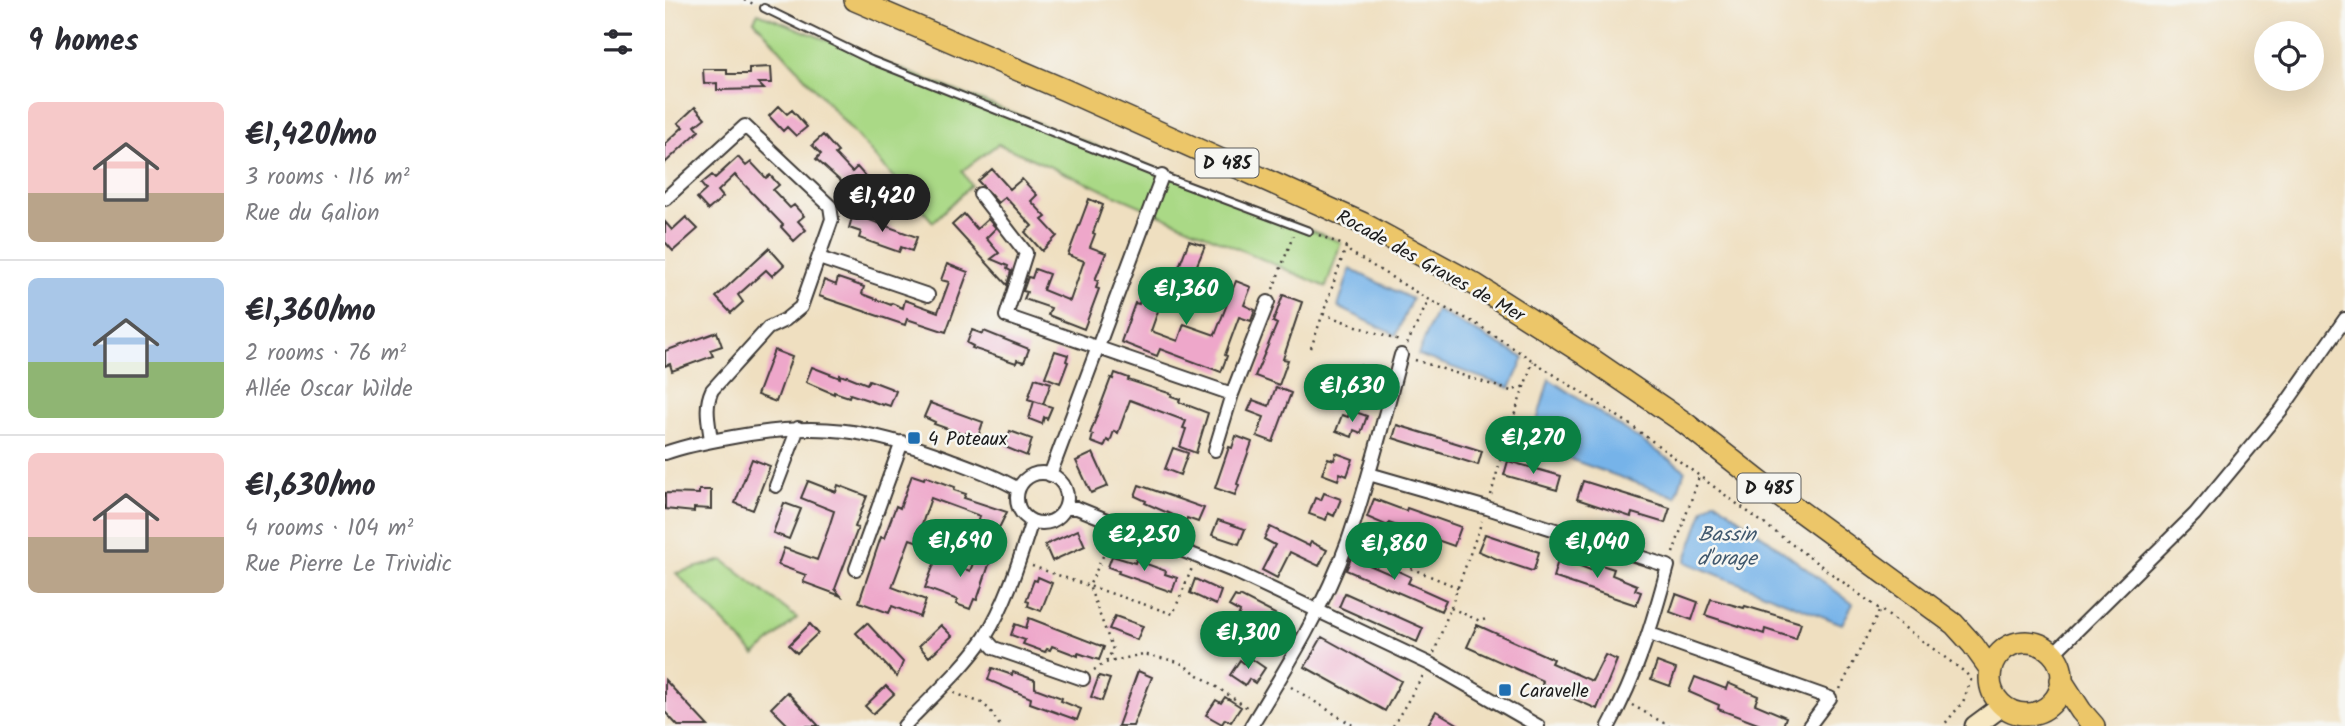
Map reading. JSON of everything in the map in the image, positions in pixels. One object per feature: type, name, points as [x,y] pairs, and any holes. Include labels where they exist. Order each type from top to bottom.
[{"type":"main road","name":"Rocade des Graves de Mer","points":[[855,0],[1362,223],[1476,285],[1685,423],[1760,482],[1954,624],[1977,649],[1991,670]]},
{"type":"main road","name":"Rocade des Graves de Mer","points":[[1954,624],[1985,638],[2014,645]]},
{"type":"main road","points":[[2038,712],[2057,697],[2061,680],[2059,664],[2053,654],[2043,647],[2032,643],[2014,645],[1999,653],[1991,670],[1990,686],[1994,697],[2002,706],[2013,712],[2038,712],[2068,717],[2089,726]]},
{"type":"main road","points":[[2061,680],[2081,711],[2095,726]]},
{"type":"street","points":[[665,199],[745,126],[829,206],[832,219],[801,307],[785,320],[768,328],[712,390],[707,411],[711,440]]},
{"type":"street","points":[[1051,475],[1162,176]]},
{"type":"street","points":[[980,194],[1026,253],[1006,316],[1232,394]]},
{"type":"street","points":[[819,258],[927,295]]},
{"type":"street","points":[[1215,450],[1232,394],[1268,302]]},
{"type":"street","points":[[2053,654],[2195,514],[2282,409],[2345,319]]},
{"type":"street","points":[[1251,726],[1317,612],[1347,543],[1401,355]]},
{"type":"street","points":[[776,486],[798,428]]},
{"type":"street","points":[[665,453],[711,440],[764,431],[835,429],[902,442],[998,478],[1019,489]]},
{"type":"street","points":[[856,569],[902,442]]},
{"type":"street","points":[[1043,473],[1051,475],[1063,485],[1066,492],[1065,508],[1061,515],[1047,523],[1032,522],[1020,511],[1017,504],[1019,489],[1028,477],[1043,473]]},
{"type":"street","points":[[1369,474],[1668,566],[1650,635],[1609,726]]},
{"type":"street","points":[[1065,508],[1077,508],[1238,573],[1430,664],[1538,726]]},
{"type":"street","points":[[904,726],[985,638],[1002,606],[1032,522]]},
{"type":"street","points":[[1650,635],[1830,698],[1809,726]]},
{"type":"street","points":[[985,638],[994,648],[1083,678]]},
{"type":"street","points":[[1975,726],[2002,706]]},
{"type":"lane","points":[[764,8],[871,60],[1162,176],[1309,231]]},
{"type":"path","points":[[1268,302],[1297,227]]},
{"type":"path","points":[[1309,231],[1346,247],[1429,300],[1475,323],[1625,421],[1966,673],[1971,680],[1963,702],[1943,726]]},
{"type":"path","points":[[1311,348],[1346,247]]},
{"type":"path","points":[[1323,314],[1407,344],[1429,300]]},
{"type":"path","points":[[1401,355],[1511,391],[1525,386]]},
{"type":"path","points":[[1505,442],[1534,361]]},
{"type":"path","points":[[1668,566],[1699,477]]},
{"type":"path","points":[[1105,663],[1113,650],[1089,586],[1117,524]]},
{"type":"path","points":[[1347,543],[1459,588]]},
{"type":"path","points":[[1020,561],[1173,614],[1196,556]]},
{"type":"path","points":[[1451,608],[1480,621],[1486,619]]},
{"type":"path","points":[[1830,698],[1843,686],[1880,609]]},
{"type":"path","points":[[1083,678],[1105,663],[1143,654],[1179,662],[1258,714]]},
{"type":"path","points":[[1279,680],[1354,726]]},
{"type":"path","points":[[953,693],[982,703],[991,710],[1000,726]]},
{"type":"path","points":[[1623,700],[1669,726]]},
{"type":"path","points":[[1395,723],[1401,726]]},
{"type":"green space","points":[[758,13],[1341,242],[1326,287],[998,144],[962,171],[971,185],[933,222],[754,20]]},
{"type":"green space","points":[[723,560],[797,618],[755,655],[676,573]]},
{"type":"water","points":[[1350,269],[1412,299],[1396,335],[1338,307]]},
{"type":"water","points":[[1436,310],[1524,358],[1510,388],[1418,355]]},
{"type":"water","name":"Bassin d'orage","points":[[1549,379],[1685,470],[1676,497],[1530,445]]},
{"type":"water","name":"Bassin d'orage","points":[[1715,500],[1853,604],[1842,624],[1685,562],[1704,509]]},
{"type":"building","points":[[771,67],[772,83],[758,83],[764,89],[717,90],[717,83],[704,84],[703,69],[727,69],[727,74],[749,74],[749,68]]},
{"type":"building","points":[[779,106],[787,114],[792,110],[807,127],[796,136],[787,127],[783,131],[769,116]]},
{"type":"building","points":[[695,107],[705,118],[695,126],[699,131],[665,163],[665,144],[683,127],[678,123]]},
{"type":"building","points":[[823,135],[838,152],[835,154],[852,172],[857,167],[872,184],[862,193],[853,184],[848,188],[816,159],[821,154],[812,145]]},
{"type":"building","points":[[738,157],[746,166],[751,162],[766,178],[770,175],[779,185],[773,190],[790,208],[794,205],[804,216],[798,221],[806,230],[794,241],[781,227],[783,225],[735,175],[718,191],[723,197],[708,210],[697,198],[706,190],[701,184],[712,175],[715,178]]},
{"type":"building","points":[[992,169],[1010,189],[1022,179],[1037,195],[1031,201],[1046,217],[1042,220],[1057,236],[1042,251],[1025,232],[1032,226],[1005,197],[998,203],[978,181]]},
{"type":"building","points":[[1089,199],[1103,205],[1090,247],[1106,253],[1095,280],[1098,281],[1096,288],[1099,289],[1084,329],[1048,315],[1051,308],[1024,299],[1027,292],[1023,291],[1028,277],[1032,278],[1035,269],[1049,274],[1043,290],[1070,301],[1084,261],[1068,255]]},
{"type":"building","points":[[853,214],[917,237],[912,251],[901,247],[899,252],[859,238],[861,232],[849,228]]},
{"type":"building","points":[[964,214],[977,229],[988,219],[996,228],[986,238],[999,253],[991,259],[1008,266],[1007,269],[1011,271],[1007,285],[952,225]]},
{"type":"building","points":[[686,217],[698,229],[673,251],[665,242],[665,222],[672,230]]},
{"type":"building","points":[[1189,241],[1205,246],[1186,291],[1169,285]]},
{"type":"building","points":[[769,248],[784,265],[772,276],[766,270],[738,295],[743,302],[731,313],[716,297]]},
{"type":"building","points":[[947,264],[968,272],[946,332],[907,319],[905,325],[819,296],[824,280],[836,285],[838,278],[864,287],[862,294],[891,305],[892,303],[903,308],[905,300],[938,312],[949,282],[941,280]]},
{"type":"building","points":[[1154,271],[1170,277],[1151,331],[1178,341],[1184,324],[1215,335],[1236,281],[1251,287],[1244,305],[1255,310],[1251,321],[1239,317],[1221,372],[1160,349],[1157,356],[1121,342],[1135,303],[1139,304],[1141,297],[1144,298]]},
{"type":"building","points":[[1283,295],[1302,302],[1283,359],[1288,360],[1279,385],[1255,376],[1277,324],[1273,322]]},
{"type":"building","points":[[972,330],[983,334],[984,331],[1029,349],[1024,362],[1017,360],[1016,363],[972,348],[973,346],[967,343]]},
{"type":"building","points":[[717,332],[722,346],[710,350],[713,356],[672,371],[670,364],[665,366],[665,351]]},
{"type":"building","points":[[774,350],[792,357],[776,402],[757,395]]},
{"type":"building","points":[[1055,351],[1068,355],[1060,383],[1045,377]]},
{"type":"building","points":[[1359,365],[1375,371],[1369,388],[1362,386],[1360,393],[1344,387],[1350,371],[1356,373]]},
{"type":"building","points":[[812,367],[840,378],[840,375],[847,376],[867,384],[869,380],[896,391],[890,406],[850,394],[849,397],[834,394],[806,382]]},
{"type":"building","points":[[1115,373],[1172,394],[1171,396],[1180,399],[1179,402],[1208,413],[1196,453],[1180,447],[1186,421],[1130,400],[1118,433],[1114,431],[1110,442],[1107,440],[1104,447],[1091,442],[1093,435],[1090,434]]},
{"type":"building","points":[[1035,378],[1051,383],[1043,404],[1028,399]]},
{"type":"building","points":[[1276,387],[1291,393],[1273,442],[1257,436],[1264,417],[1248,411],[1253,400],[1269,406]]},
{"type":"building","points":[[1034,401],[1052,407],[1042,424],[1029,419]]},
{"type":"building","points":[[930,403],[983,422],[978,437],[934,424],[935,422],[924,417]]},
{"type":"building","points":[[1350,410],[1367,416],[1361,433],[1354,430],[1352,437],[1336,431],[1342,415],[1348,417]]},
{"type":"building","points":[[1397,425],[1482,451],[1478,465],[1393,438]]},
{"type":"building","points":[[1010,431],[1032,439],[1027,456],[1005,447]]},
{"type":"building","points":[[1236,436],[1252,442],[1235,495],[1215,488],[1229,447],[1232,448]]},
{"type":"building","points":[[1173,448],[1188,453],[1180,475],[1165,469]]},
{"type":"building","points":[[1093,453],[1108,486],[1091,493],[1076,461]]},
{"type":"building","points":[[1336,453],[1353,459],[1347,476],[1340,473],[1338,480],[1322,474],[1328,458],[1334,460]]},
{"type":"building","points":[[752,459],[770,466],[753,510],[735,503]]},
{"type":"building","points":[[1508,461],[1561,476],[1557,490],[1504,475]]},
{"type":"building","points":[[912,475],[924,479],[925,476],[955,487],[954,490],[966,494],[964,498],[1007,512],[999,528],[978,520],[980,516],[931,498],[922,524],[950,534],[944,551],[910,539],[892,587],[926,600],[920,617],[892,606],[889,613],[859,602],[881,537],[884,538],[896,506],[900,508]]},
{"type":"building","points":[[808,481],[836,492],[838,485],[867,496],[835,589],[841,596],[803,582],[806,575],[778,565],[784,548],[817,560],[828,530],[834,511],[801,498]]},
{"type":"building","points":[[1583,481],[1670,508],[1665,523],[1632,513],[1631,517],[1577,499]]},
{"type":"building","points":[[1139,485],[1204,508],[1198,522],[1187,518],[1186,521],[1145,503],[1146,501],[1135,496]]},
{"type":"building","points":[[699,490],[711,490],[711,509],[694,508],[694,512],[665,509],[665,493],[699,494]]},
{"type":"building","points":[[1324,493],[1341,499],[1334,516],[1328,513],[1326,520],[1309,514],[1315,498],[1321,500]]},
{"type":"building","points":[[1374,499],[1461,527],[1454,546],[1367,517]]},
{"type":"building","points":[[784,503],[801,509],[789,539],[773,533]]},
{"type":"building","points":[[1218,520],[1245,529],[1239,544],[1212,535]]},
{"type":"building","points":[[1270,527],[1309,546],[1311,542],[1327,550],[1319,566],[1290,552],[1277,578],[1262,570],[1275,545],[1264,539]]},
{"type":"building","points":[[1078,530],[1085,546],[1052,561],[1045,545]]},
{"type":"building","points":[[1485,534],[1539,552],[1534,570],[1478,551]]},
{"type":"building","points":[[979,548],[993,553],[977,600],[974,599],[970,609],[956,604],[958,600],[925,588],[936,559],[970,571]]},
{"type":"building","points":[[1560,554],[1573,559],[1572,563],[1593,571],[1595,563],[1614,569],[1612,575],[1637,585],[1635,590],[1641,592],[1636,605],[1553,577]]},
{"type":"building","points":[[1361,555],[1372,560],[1369,565],[1392,575],[1394,569],[1411,577],[1408,583],[1446,600],[1441,611],[1346,570],[1352,556],[1360,559]]},
{"type":"building","points":[[1112,556],[1135,563],[1136,560],[1166,571],[1165,574],[1177,578],[1172,592],[1108,567]]},
{"type":"building","points":[[1038,577],[1052,583],[1041,611],[1028,606],[1029,602],[1026,601],[1034,580],[1037,581]]},
{"type":"building","points":[[1195,579],[1221,591],[1216,605],[1190,593]]},
{"type":"building","points":[[1345,593],[1423,628],[1417,642],[1339,607]]},
{"type":"building","points":[[1676,594],[1698,602],[1692,620],[1670,612]]},
{"type":"building","points":[[1235,596],[1275,614],[1274,617],[1294,628],[1283,646],[1235,623],[1240,612],[1229,606]]},
{"type":"building","points":[[1711,599],[1801,623],[1796,639],[1765,629],[1764,634],[1705,615]]},
{"type":"building","points":[[1115,616],[1143,626],[1137,640],[1109,629]]},
{"type":"building","points":[[1029,618],[1104,647],[1099,660],[1078,653],[1078,656],[1052,646],[1045,652],[1023,644],[1025,640],[1011,635],[1015,624],[1026,628]]},
{"type":"building","points":[[867,623],[903,662],[897,677],[856,633]]},
{"type":"building","points":[[810,624],[818,633],[797,653],[789,645]]},
{"type":"building","points":[[941,625],[952,636],[929,657],[919,646]]},
{"type":"building","points":[[1477,625],[1553,659],[1551,663],[1592,681],[1605,655],[1617,660],[1597,709],[1467,647]]},
{"type":"building","points":[[1322,637],[1401,681],[1385,711],[1305,667]]},
{"type":"building","points":[[1249,657],[1265,668],[1255,683],[1249,679],[1245,685],[1230,675],[1240,660],[1245,664]]},
{"type":"building","points":[[1657,662],[1676,669],[1670,686],[1651,679]]},
{"type":"building","points":[[992,668],[1035,680],[1035,688],[1062,698],[1061,701],[1081,709],[1077,720],[1030,703],[1031,698],[988,680]]},
{"type":"building","points":[[1138,671],[1152,677],[1133,726],[1118,726]]},
{"type":"building","points":[[1099,676],[1110,679],[1102,701],[1091,697]]},
{"type":"building","points":[[1695,677],[1726,689],[1728,683],[1758,696],[1755,704],[1786,717],[1783,726],[1763,726],[1718,709],[1719,705],[1689,692]]},
{"type":"building","points":[[665,680],[708,726],[678,726],[665,712]]},
{"type":"building","points":[[886,686],[894,694],[873,714],[865,706]]},
{"type":"building","points":[[787,692],[819,726],[789,726],[771,708]]},
{"type":"building","points":[[1225,697],[1241,707],[1231,722],[1225,719],[1222,724],[1206,715],[1216,700],[1221,703]]},
{"type":"building","points":[[1436,711],[1461,726],[1427,726]]},
{"type":"place","name":"4 Poteaux","points":[[914,438]]},
{"type":"place","name":"Caravelle","points":[[1505,690]]}]
